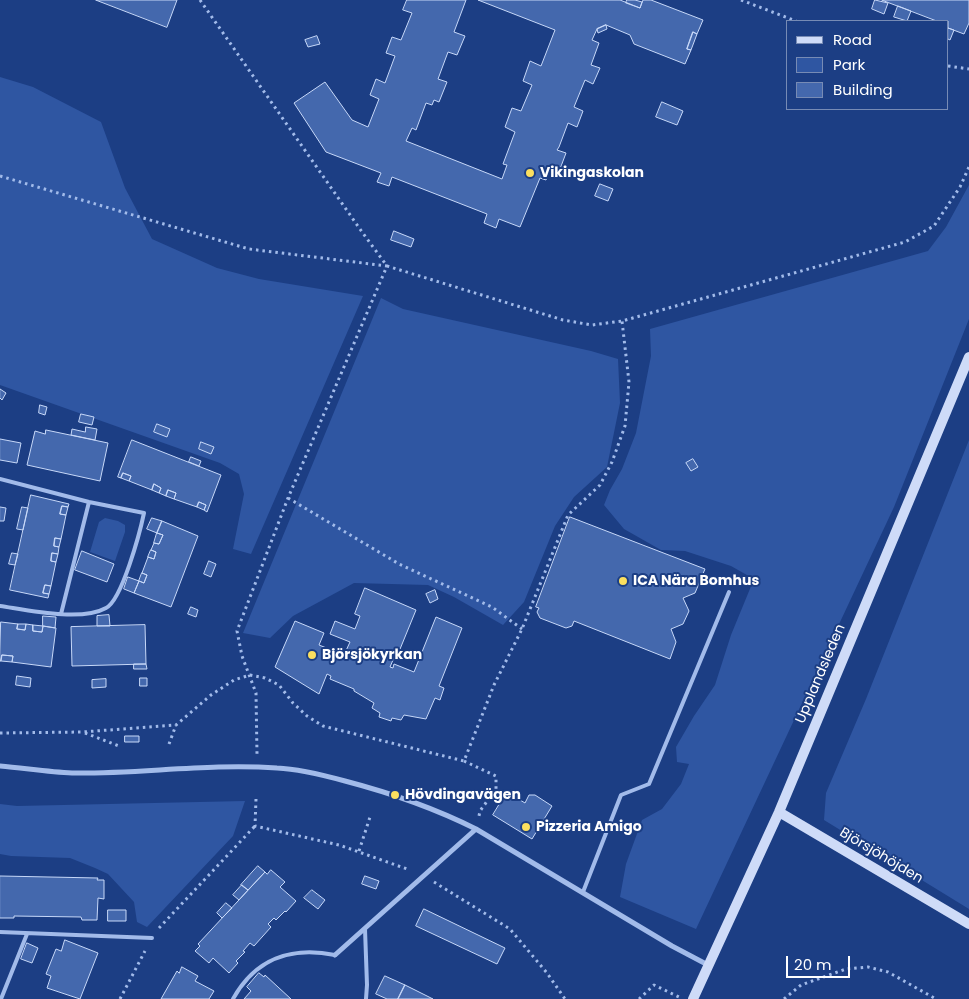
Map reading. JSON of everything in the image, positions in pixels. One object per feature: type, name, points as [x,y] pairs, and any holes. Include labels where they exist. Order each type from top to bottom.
[{"type":"street","name":"Upplandsleden","points":[[693,999],[779,812],[969,357]]},
{"type":"street","points":[[0,766],[71,773],[244,767],[279,768],[323,775],[394,795],[443,813],[476,829],[672,946],[708,965]]},
{"type":"street","name":"Björsjöhöjden","points":[[779,812],[969,924]]},
{"type":"street","points":[[335,955],[476,829]]},
{"type":"lane","points":[[0,479],[89,502],[144,513],[137,544],[115,600],[107,608],[70,615],[0,606]]},
{"type":"lane","points":[[61,614],[89,502]]},
{"type":"lane","points":[[583,892],[621,795],[649,784],[729,592]]},
{"type":"lane","points":[[365,929],[366,999]]},
{"type":"lane","points":[[0,932],[152,938]]},
{"type":"lane","points":[[1,999],[27,934]]},
{"type":"lane","points":[[233,999],[253,973],[274,958],[297,953],[318,952],[335,955]]},
{"type":"path","points":[[200,0],[387,266]]},
{"type":"path","points":[[741,0],[793,20]]},
{"type":"path","points":[[949,66],[969,69]]},
{"type":"path","points":[[0,176],[249,249],[387,266],[563,320],[592,325],[622,321],[905,242],[934,226],[960,187],[969,167]]},
{"type":"path","points":[[257,754],[256,694],[242,656],[237,631],[288,498],[387,266]]},
{"type":"path","points":[[464,762],[494,685],[522,629],[568,516],[600,485],[612,462],[625,426],[629,382],[622,321]]},
{"type":"path","points":[[288,498],[399,564],[492,607],[522,629]]},
{"type":"path","points":[[169,744],[176,726],[211,695],[234,680],[250,676],[265,678],[278,685],[307,716],[323,726],[464,762],[496,776],[496,789],[480,811],[476,829]]},
{"type":"path","points":[[0,733],[82,732],[176,726]]},
{"type":"path","points":[[82,732],[119,746]]},
{"type":"path","points":[[359,851],[370,817]]},
{"type":"path","points":[[120,999],[152,938],[162,925],[255,826]]},
{"type":"path","points":[[784,999],[801,985],[846,969],[868,967],[888,972],[936,999]]},
{"type":"path","points":[[639,999],[654,985],[684,999]]},
{"type":"green space","points":[[0,77],[33,87],[101,122],[125,188],[152,239],[217,268],[259,279],[363,296],[251,554],[233,549],[244,494],[239,474],[220,463],[0,385]]},
{"type":"green space","points":[[969,185],[969,319],[894,507],[696,929],[620,897],[626,864],[642,820],[662,809],[681,784],[689,764],[677,762],[676,747],[715,685],[731,635],[754,579],[731,566],[685,551],[661,550],[624,529],[604,505],[622,469],[636,433],[651,356],[650,329],[928,251],[946,227]]},
{"type":"green space","points":[[381,298],[403,309],[591,351],[618,359],[620,403],[607,467],[574,497],[555,526],[524,602],[503,625],[454,597],[428,585],[354,583],[293,616],[270,638],[243,633]]},
{"type":"green space","points":[[969,440],[969,909],[824,820],[826,793],[866,699]]},
{"type":"green space","points":[[105,518],[125,525],[125,532],[115,561],[90,552],[99,522]]},
{"type":"green space","points":[[245,801],[233,836],[147,927],[137,922],[134,902],[108,874],[70,858],[0,854],[0,804],[17,806]]},
{"type":"building","points":[[96,0],[177,0],[167,27]]},
{"type":"building","points":[[407,0],[466,0],[454,32],[465,36],[457,55],[448,52],[438,79],[447,82],[439,102],[434,100],[432,105],[426,103],[416,130],[412,128],[406,141],[502,179],[507,165],[503,164],[515,132],[505,127],[512,108],[521,111],[532,85],[523,81],[530,61],[541,66],[555,30],[478,0],[620,0],[640,8],[643,0],[651,0],[703,20],[697,34],[693,32],[687,49],[691,50],[685,64],[634,44],[630,35],[606,25],[597,29],[592,40],[599,43],[591,65],[600,68],[593,84],[585,80],[574,107],[583,111],[577,127],[568,123],[557,150],[566,153],[560,169],[551,166],[546,180],[540,178],[520,227],[499,219],[496,228],[484,223],[487,214],[392,177],[389,186],[377,182],[381,173],[326,152],[294,103],[325,82],[352,120],[368,127],[379,99],[370,95],[376,79],[385,83],[395,56],[386,53],[392,37],[401,40],[412,13],[403,10]]},
{"type":"building","points":[[627,0],[642,2],[640,8],[626,3]]},
{"type":"building","points":[[875,0],[888,3],[884,14],[872,9]]},
{"type":"building","points":[[882,0],[969,0],[969,23],[964,34],[949,28],[949,20],[934,20]]},
{"type":"building","points":[[898,6],[911,11],[907,20],[894,17]]},
{"type":"building","points":[[606,25],[607,29],[598,33],[597,29]]},
{"type":"building","points":[[949,28],[954,30],[949,40]]},
{"type":"building","points":[[693,32],[697,34],[691,50],[687,49]]},
{"type":"building","points":[[317,36],[320,44],[308,47],[305,40]]},
{"type":"building","points":[[662,102],[683,111],[677,125],[656,117]]},
{"type":"building","points":[[600,184],[613,189],[608,201],[595,196]]},
{"type":"building","points":[[394,231],[414,239],[411,247],[391,240]]},
{"type":"building","points":[[0,389],[6,393],[2,400],[0,398]]},
{"type":"building","points":[[40,405],[47,407],[45,415],[39,413]]},
{"type":"building","points":[[81,414],[94,417],[92,425],[79,422]]},
{"type":"building","points":[[157,424],[170,429],[167,437],[154,432]]},
{"type":"building","points":[[86,427],[97,429],[95,440],[71,435],[72,429],[85,432]]},
{"type":"building","points":[[46,430],[108,443],[100,481],[27,465],[35,431],[45,434]]},
{"type":"building","points":[[0,439],[21,443],[17,463],[0,460]]},
{"type":"building","points":[[132,440],[221,475],[207,512],[204,510],[206,505],[199,502],[197,507],[174,499],[176,493],[168,490],[166,496],[159,493],[161,488],[154,484],[152,490],[129,481],[131,476],[123,473],[121,478],[118,477]]},
{"type":"building","points":[[201,442],[214,447],[211,454],[199,449]]},
{"type":"building","points":[[191,457],[201,461],[199,466],[189,462]]},
{"type":"building","points":[[693,459],[698,467],[691,471],[686,463]]},
{"type":"building","points":[[123,473],[131,476],[129,481],[121,478]]},
{"type":"building","points":[[154,484],[161,488],[159,493],[152,490]]},
{"type":"building","points":[[168,490],[176,493],[174,499],[166,496]]},
{"type":"building","points":[[31,495],[69,504],[68,507],[62,506],[60,514],[66,515],[61,539],[55,538],[54,546],[59,547],[58,554],[52,553],[51,561],[56,562],[51,586],[45,585],[43,593],[49,594],[48,598],[10,590]]},
{"type":"building","points":[[199,502],[206,505],[204,510],[197,507]]},
{"type":"building","points":[[62,506],[68,507],[66,515],[60,514]]},
{"type":"building","points":[[0,507],[6,508],[4,521],[0,521]]},
{"type":"building","points":[[22,507],[28,508],[23,530],[17,529]]},
{"type":"building","name":"ICA Nära Bomhus","points":[[570,517],[705,569],[695,593],[683,598],[689,611],[683,624],[671,629],[676,642],[670,659],[574,621],[572,626],[566,628],[540,618],[537,612],[539,608],[536,607]]},
{"type":"building","points":[[152,518],[162,521],[157,533],[147,529]]},
{"type":"building","points":[[162,521],[198,536],[171,607],[134,593],[139,581],[144,583],[147,575],[142,573],[148,557],[154,559],[156,552],[151,550],[154,543],[159,544],[163,535],[157,533]]},
{"type":"building","points":[[157,533],[163,535],[159,544],[154,543]]},
{"type":"building","points":[[55,538],[61,539],[59,547],[54,546]]},
{"type":"building","points":[[151,550],[156,552],[154,559],[148,557]]},
{"type":"building","points":[[82,551],[114,564],[107,582],[75,570]]},
{"type":"building","points":[[12,553],[18,554],[15,565],[9,564]]},
{"type":"building","points":[[52,553],[58,554],[56,562],[51,561]]},
{"type":"building","points":[[209,561],[216,564],[211,577],[204,574]]},
{"type":"building","points":[[142,573],[147,575],[144,583],[139,581]]},
{"type":"building","points":[[128,577],[139,581],[134,593],[124,589]]},
{"type":"building","points":[[45,585],[51,586],[49,594],[43,593]]},
{"type":"building","name":"Björsjökyrkan","points":[[365,588],[416,610],[398,654],[396,653],[390,667],[393,668],[394,664],[414,672],[436,617],[462,628],[439,686],[444,688],[440,700],[435,698],[426,719],[404,715],[401,720],[392,718],[391,721],[379,717],[380,713],[372,708],[374,703],[354,691],[354,689],[330,679],[331,676],[327,674],[319,694],[275,667],[295,621],[324,633],[319,645],[344,655],[350,642],[330,634],[335,621],[355,629],[360,616],[355,614]]},
{"type":"building","points":[[435,590],[438,599],[430,603],[426,594]]},
{"type":"building","points":[[191,607],[198,610],[196,617],[188,614]]},
{"type":"building","points":[[109,615],[110,626],[97,626],[97,616]]},
{"type":"building","points":[[43,616],[56,617],[55,628],[43,626]]},
{"type":"building","points":[[1,622],[18,624],[17,629],[25,630],[26,624],[33,625],[33,631],[42,632],[43,626],[56,628],[51,667],[12,662],[13,656],[2,655],[0,661]]},
{"type":"building","points":[[18,624],[26,624],[25,630],[17,629]]},
{"type":"building","points":[[33,625],[43,626],[42,632],[33,631]]},
{"type":"building","points":[[145,625],[146,664],[72,666],[71,627]]},
{"type":"building","points":[[2,655],[13,656],[12,662],[1,661]]},
{"type":"building","points":[[134,664],[146,664],[147,669],[134,669]]},
{"type":"building","points":[[17,676],[31,678],[30,687],[16,685]]},
{"type":"building","points":[[140,678],[147,678],[147,686],[140,686]]},
{"type":"building","points":[[106,679],[106,687],[92,688],[92,680]]},
{"type":"building","points":[[125,736],[139,736],[139,742],[125,742]]},
{"type":"building","name":"Pizzeria Amigo","points":[[507,792],[525,803],[529,795],[535,795],[552,806],[532,839],[493,815]]},
{"type":"building","points":[[258,866],[265,872],[248,890],[241,885]]},
{"type":"building","points":[[271,870],[285,882],[280,887],[296,901],[286,912],[276,920],[274,918],[268,924],[271,927],[254,946],[250,943],[243,951],[245,952],[236,961],[238,963],[229,973],[213,958],[209,963],[195,951],[200,946],[198,944],[265,872],[267,874]]},
{"type":"building","points":[[0,876],[98,878],[97,880],[104,880],[104,899],[98,898],[97,920],[82,920],[81,917],[14,916],[14,918],[0,918]]},
{"type":"building","points":[[365,876],[379,881],[376,889],[362,884]]},
{"type":"building","points":[[242,885],[248,890],[239,900],[233,895]]},
{"type":"building","points":[[312,890],[325,900],[318,909],[304,898]]},
{"type":"building","points":[[226,903],[232,908],[222,918],[217,913]]},
{"type":"building","points":[[424,909],[505,948],[497,964],[416,926]]},
{"type":"building","points":[[108,910],[126,910],[126,921],[108,921]]},
{"type":"building","points":[[65,940],[98,953],[80,999],[47,988],[51,976],[46,974],[56,949],[61,951]]},
{"type":"building","points":[[27,943],[38,948],[32,963],[21,959]]},
{"type":"building","points":[[182,967],[198,976],[195,981],[214,991],[209,999],[161,999],[177,971],[179,973]]},
{"type":"building","points":[[259,973],[264,977],[265,975],[291,999],[244,999],[251,991],[247,987]]},
{"type":"building","points":[[385,976],[405,985],[398,999],[387,999],[376,994]]},
{"type":"building","points":[[405,985],[433,999],[398,999]]},
{"type":"place","name":"Vikingaskolan","points":[[530,173]]},
{"type":"place","name":"ICA Nära Bomhus","points":[[623,581]]},
{"type":"place","name":"Björsjökyrkan","points":[[312,655]]},
{"type":"place","name":"Hövdingavägen","points":[[395,795]]},
{"type":"place","name":"Pizzeria Amigo","points":[[526,827]]}]
